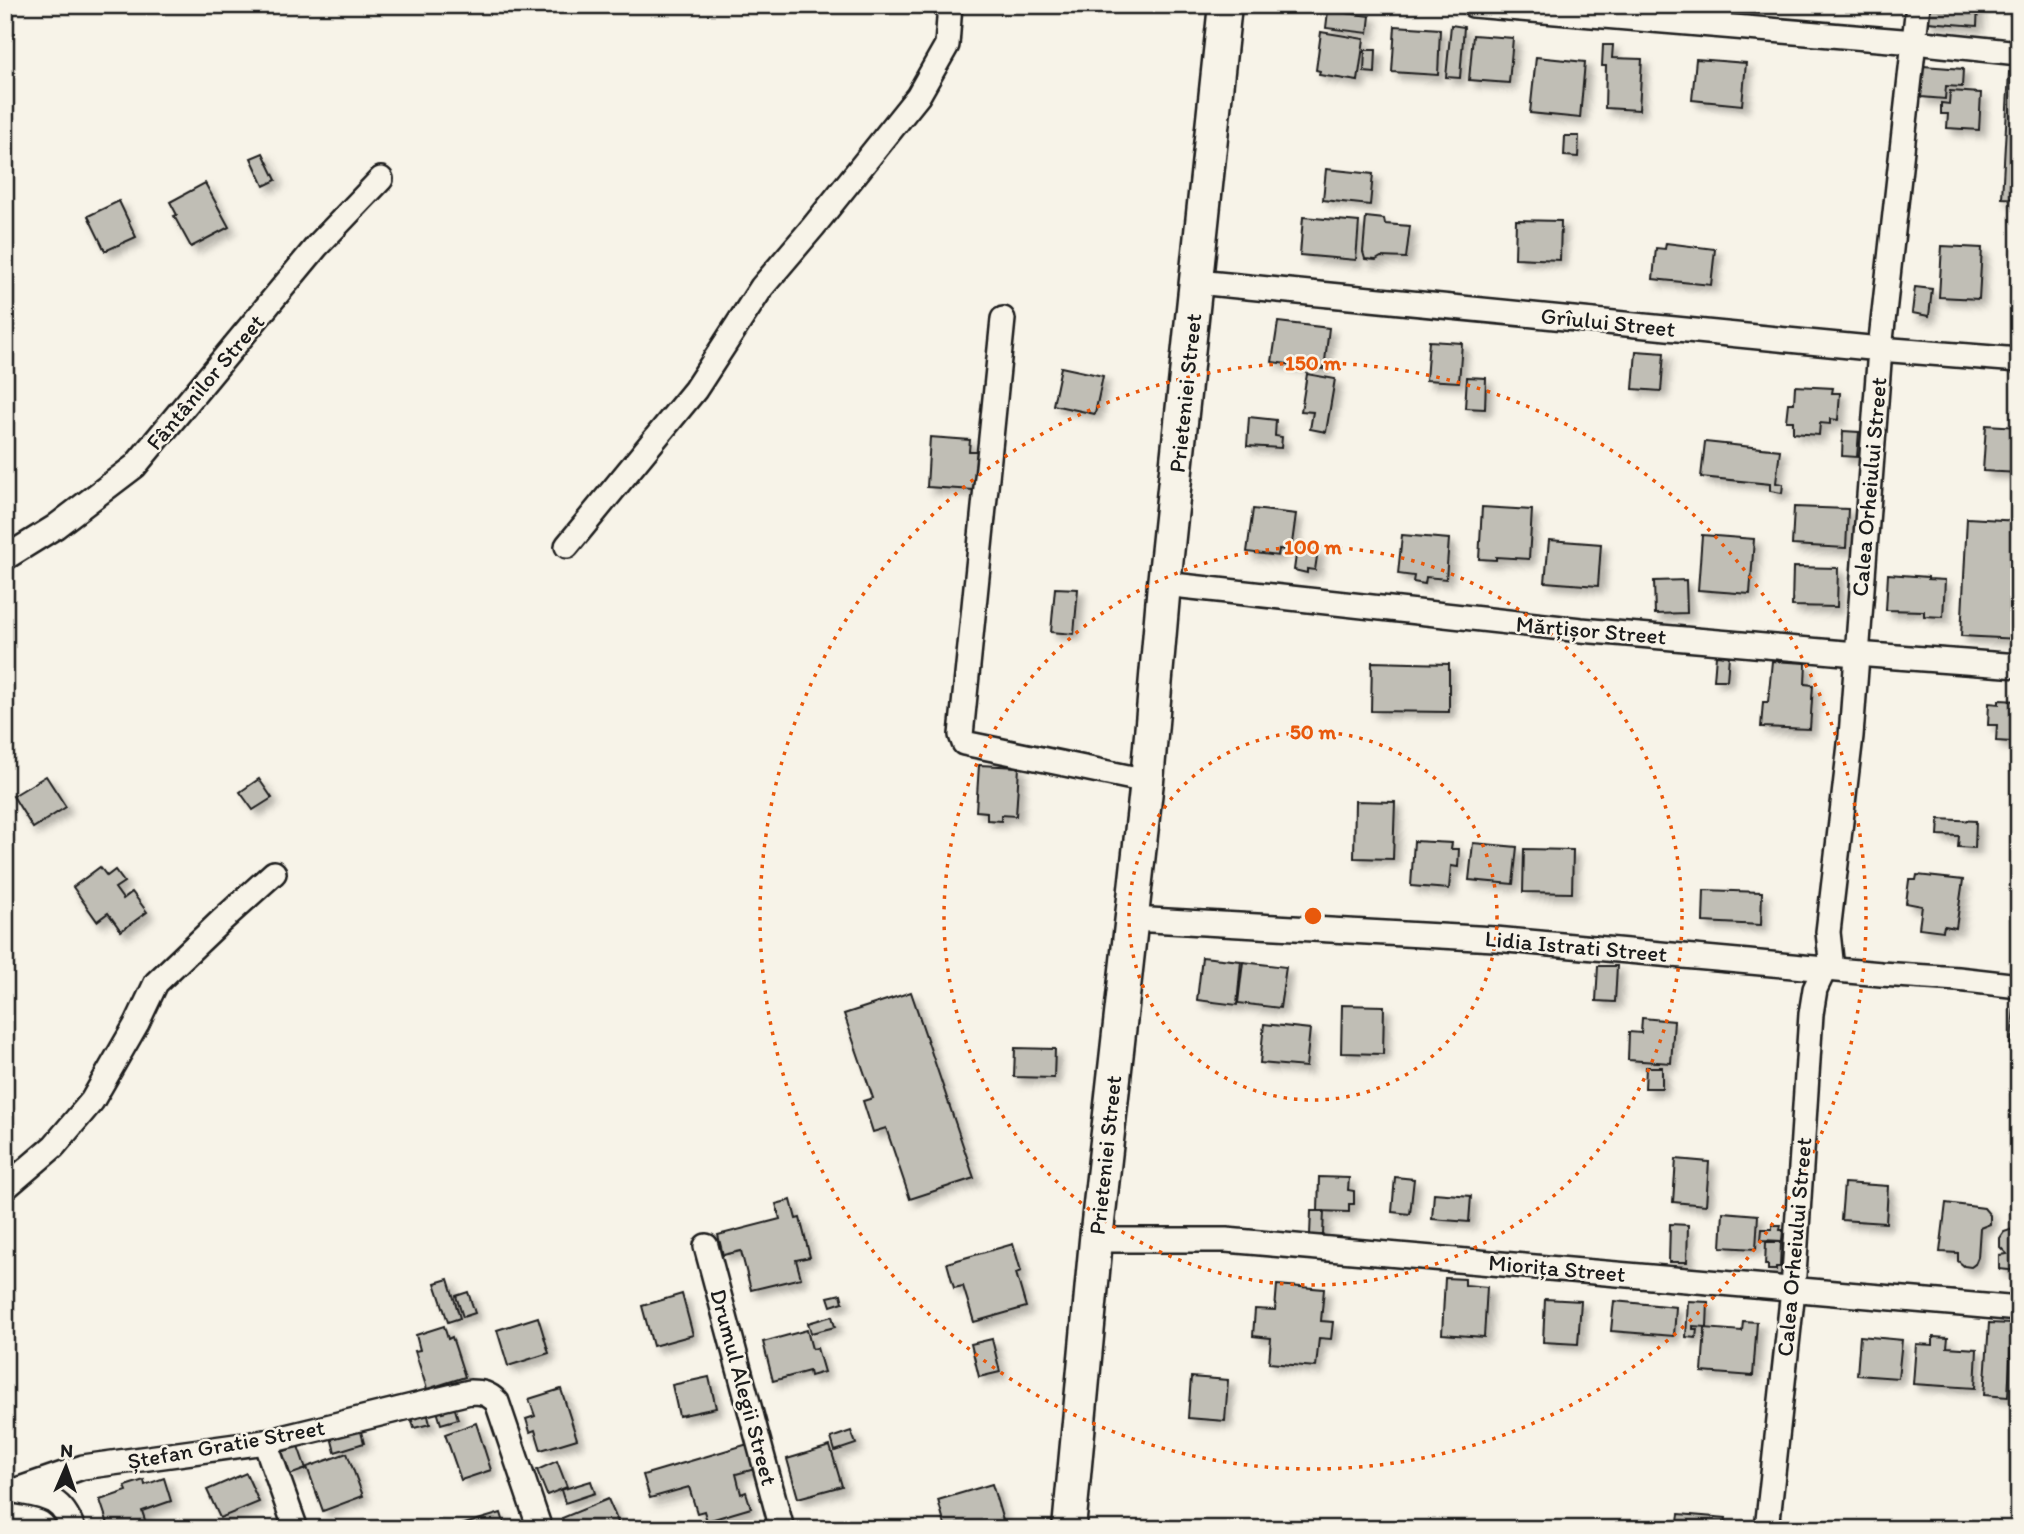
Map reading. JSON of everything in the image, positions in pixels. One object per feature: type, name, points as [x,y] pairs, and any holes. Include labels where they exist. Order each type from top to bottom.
[{"type":"street","points":[[566,546],[695,390],[762,287],[918,96],[947,45],[950,5]]},
{"type":"street","name":"Prieteniei Street","points":[[1069,1529],[1096,1240],[1147,781],[1164,583],[1226,5]]},
{"type":"street","points":[[1473,5],[2019,52]]},
{"type":"street","name":"Calea Orheiului Street","points":[[1767,1529],[1793,1290],[1811,1014],[1815,989],[1828,968],[1828,932],[1850,736],[1880,349],[1918,5]]},
{"type":"street","name":"Fântânilor Street","points":[[5,558],[55,527],[135,466],[317,246],[382,179]]},
{"type":"street","name":"Grîului Street","points":[[1197,282],[1880,349],[2019,360]]},
{"type":"street","points":[[1003,319],[961,735],[964,743],[1147,781]]},
{"type":"street","name":"Mărțișor Street","points":[[1164,583],[1581,630],[2019,666]]},
{"type":"street","points":[[5,1188],[54,1146],[92,1101],[156,983],[274,873]]},
{"type":"street","name":"Lidia Istrati Street","points":[[1132,919],[1495,939],[2019,986]]},
{"type":"street","name":"Miorița Street","points":[[1096,1240],[1226,1240],[2019,1309]]},
{"type":"street","name":"Drumul Alegii Street","points":[[706,1246],[782,1529]]},
{"type":"street","name":"Ștefan Gratie Street","points":[[10,1493],[83,1467],[265,1442],[470,1392],[481,1392],[490,1395],[497,1402],[540,1529]]},
{"type":"street","points":[[265,1442],[296,1529]]},
{"type":"street","points":[[10,1493],[53,1499],[68,1516],[73,1529]]},
{"type":"building","points":[[1929,5],[1978,5],[1977,26],[1928,22]]},
{"type":"building","points":[[1328,11],[1370,16],[1368,33],[1326,28]]},
{"type":"building","points":[[1451,25],[1464,27],[1460,78],[1446,77]]},
{"type":"building","points":[[1395,26],[1440,29],[1438,75],[1392,72]]},
{"type":"building","points":[[1321,32],[1364,39],[1358,81],[1319,75],[1320,71],[1316,70]]},
{"type":"building","points":[[1473,35],[1513,38],[1509,83],[1469,80]]},
{"type":"building","points":[[1603,45],[1613,45],[1612,58],[1642,59],[1639,110],[1605,108],[1606,66],[1602,66]]},
{"type":"building","points":[[1365,50],[1376,50],[1375,73],[1364,72]]},
{"type":"building","points":[[1536,57],[1585,62],[1580,118],[1530,113]]},
{"type":"building","points":[[1696,59],[1746,63],[1742,105],[1692,100]]},
{"type":"building","points":[[1923,66],[1963,69],[1962,87],[1946,86],[1945,99],[1921,97]]},
{"type":"building","points":[[2009,72],[2019,73],[2019,199],[2002,198]]},
{"type":"building","points":[[1950,91],[1981,93],[1979,130],[1947,128],[1948,114],[1941,114],[1941,103],[1949,104]]},
{"type":"building","points":[[1565,136],[1579,136],[1578,157],[1564,156]]},
{"type":"building","points":[[263,153],[276,180],[264,186],[251,158]]},
{"type":"building","points":[[1326,169],[1373,174],[1370,205],[1323,200]]},
{"type":"building","points":[[205,183],[229,227],[191,247],[174,216],[177,215],[170,202]]},
{"type":"building","points":[[119,201],[136,237],[105,251],[88,216]]},
{"type":"building","points":[[1303,217],[1359,222],[1356,260],[1300,255]]},
{"type":"building","points":[[1366,217],[1384,219],[1385,224],[1410,226],[1406,258],[1365,259],[1363,252]]},
{"type":"building","points":[[1516,220],[1561,221],[1560,260],[1515,258]]},
{"type":"building","points":[[1666,243],[1715,249],[1711,285],[1653,279],[1656,248],[1665,249]]},
{"type":"building","points":[[1942,246],[1982,248],[1979,299],[1939,297]]},
{"type":"building","points":[[1915,287],[1932,289],[1929,316],[1912,313]]},
{"type":"building","points":[[1278,322],[1329,328],[1324,369],[1272,362]]},
{"type":"building","points":[[1429,341],[1462,343],[1459,382],[1426,380]]},
{"type":"building","points":[[1636,351],[1664,353],[1661,391],[1633,389]]},
{"type":"building","points":[[1061,367],[1103,376],[1095,414],[1053,405]]},
{"type":"building","points":[[1307,374],[1335,379],[1326,432],[1310,429],[1313,412],[1301,411]]},
{"type":"building","points":[[1467,377],[1486,378],[1485,409],[1465,408]]},
{"type":"building","points":[[1795,386],[1833,388],[1832,393],[1840,393],[1838,420],[1830,419],[1830,424],[1820,423],[1819,435],[1793,433],[1793,421],[1786,421],[1788,403],[1794,403]]},
{"type":"building","points":[[1249,417],[1276,420],[1275,436],[1282,437],[1281,448],[1247,446]]},
{"type":"building","points":[[1986,425],[2019,427],[2019,473],[1983,471]]},
{"type":"building","points":[[1843,431],[1859,432],[1857,457],[1842,456]]},
{"type":"building","points":[[930,437],[970,440],[969,451],[977,451],[974,490],[927,487]]},
{"type":"building","points":[[1705,442],[1780,450],[1776,483],[1783,484],[1782,493],[1770,491],[1770,484],[1701,477]]},
{"type":"building","points":[[1482,507],[1532,510],[1529,559],[1479,559]]},
{"type":"building","points":[[1794,507],[1848,509],[1846,548],[1792,545]]},
{"type":"building","points":[[1253,509],[1296,514],[1291,551],[1279,549],[1278,556],[1247,552]]},
{"type":"building","points":[[1967,518],[2019,521],[2019,639],[1961,636]]},
{"type":"building","points":[[1402,535],[1449,539],[1446,579],[1426,577],[1425,584],[1413,582],[1414,576],[1398,574]]},
{"type":"building","points":[[1702,535],[1754,539],[1750,594],[1698,590]]},
{"type":"building","points":[[1549,540],[1601,544],[1598,586],[1545,582]]},
{"type":"building","points":[[1297,548],[1318,550],[1315,570],[1307,569],[1307,573],[1294,570]]},
{"type":"building","points":[[1793,567],[1838,568],[1837,607],[1792,606]]},
{"type":"building","points":[[1888,574],[1945,580],[1943,617],[1924,616],[1924,611],[1886,610]]},
{"type":"building","points":[[1686,580],[1687,613],[1655,614],[1654,581]]},
{"type":"building","points":[[1055,588],[1078,589],[1074,634],[1051,632]]},
{"type":"building","points":[[1716,655],[1729,656],[1727,680],[1714,680]]},
{"type":"building","points":[[1772,661],[1806,663],[1805,684],[1813,685],[1810,729],[1761,727],[1763,702],[1768,702]]},
{"type":"building","points":[[1372,662],[1449,664],[1449,712],[1371,711]]},
{"type":"building","points":[[1999,700],[2019,701],[2019,751],[2011,751],[2011,742],[1996,741],[1997,725],[1988,725],[1989,703],[1999,704]]},
{"type":"building","points":[[979,765],[1019,767],[1016,816],[1001,815],[1001,821],[987,820],[987,812],[976,811]]},
{"type":"building","points":[[46,776],[66,807],[33,828],[13,796]]},
{"type":"building","points":[[259,779],[272,798],[253,810],[240,792]]},
{"type":"building","points":[[1355,801],[1395,802],[1393,859],[1354,858]]},
{"type":"building","points":[[1939,819],[1976,821],[1975,848],[1958,847],[1959,836],[1938,835]]},
{"type":"building","points":[[1414,841],[1452,843],[1451,849],[1459,849],[1458,867],[1451,866],[1449,889],[1411,886]]},
{"type":"building","points":[[1473,843],[1517,847],[1513,884],[1469,880]]},
{"type":"building","points":[[1524,849],[1573,850],[1572,893],[1523,892]]},
{"type":"building","points":[[100,867],[107,876],[115,870],[124,882],[115,888],[123,899],[132,892],[147,912],[121,931],[108,913],[97,921],[73,887]]},
{"type":"building","points":[[1917,875],[1963,880],[1956,928],[1944,926],[1943,931],[1919,928],[1922,906],[1906,903],[1909,880],[1916,880]]},
{"type":"building","points":[[1704,890],[1762,892],[1761,925],[1703,922]]},
{"type":"building","points":[[1202,957],[1241,961],[1237,1005],[1197,1000]]},
{"type":"building","points":[[1243,962],[1286,967],[1280,1008],[1238,1003]]},
{"type":"building","points":[[1598,966],[1617,966],[1615,1002],[1596,1001]]},
{"type":"building","points":[[911,992],[974,1178],[910,1199],[886,1128],[873,1132],[863,1101],[873,1098],[844,1014]]},
{"type":"building","points":[[1342,1005],[1384,1006],[1383,1054],[1341,1053]]},
{"type":"building","points":[[2014,1006],[2019,1007],[2019,1052],[2010,1051]]},
{"type":"building","points":[[1642,1018],[1674,1021],[1671,1063],[1628,1060],[1629,1032],[1641,1033]]},
{"type":"building","points":[[1264,1024],[1310,1029],[1306,1067],[1260,1063]]},
{"type":"building","points":[[1015,1048],[1055,1049],[1054,1078],[1014,1077]]},
{"type":"building","points":[[1646,1067],[1662,1067],[1662,1088],[1645,1088]]},
{"type":"building","points":[[1676,1159],[1709,1162],[1706,1205],[1673,1202]]},
{"type":"building","points":[[1319,1177],[1349,1178],[1348,1190],[1354,1191],[1354,1204],[1349,1204],[1349,1212],[1318,1211]]},
{"type":"building","points":[[1395,1177],[1414,1179],[1410,1214],[1392,1212]]},
{"type":"building","points":[[1844,1183],[1888,1186],[1886,1223],[1841,1220]]},
{"type":"building","points":[[1434,1193],[1471,1196],[1469,1222],[1432,1219]]},
{"type":"building","points":[[791,1200],[796,1219],[800,1218],[810,1257],[796,1260],[801,1278],[751,1290],[741,1251],[723,1255],[718,1235],[780,1219],[776,1204]]},
{"type":"building","points":[[1946,1203],[1984,1208],[1990,1215],[1990,1224],[1980,1228],[1978,1257],[1971,1267],[1958,1261],[1958,1253],[1940,1252]]},
{"type":"building","points":[[1311,1211],[1324,1211],[1323,1235],[1310,1235]]},
{"type":"building","points":[[2014,1211],[2019,1212],[2019,1271],[1999,1269],[1999,1255],[2007,1254],[2000,1247],[2000,1238],[2004,1232],[2013,1229]]},
{"type":"building","points":[[1723,1212],[1758,1215],[1756,1249],[1721,1247]]},
{"type":"building","points":[[1670,1224],[1688,1225],[1687,1262],[1669,1262]]},
{"type":"building","points":[[1772,1225],[1781,1225],[1782,1241],[1761,1240],[1762,1229],[1772,1229]]},
{"type":"building","points":[[1766,1242],[1781,1242],[1780,1267],[1776,1267],[1776,1270],[1768,1270],[1768,1265],[1765,1265]]},
{"type":"building","points":[[1013,1244],[1021,1271],[1016,1273],[1026,1307],[974,1322],[963,1286],[954,1288],[947,1263]]},
{"type":"building","points":[[1445,1278],[1465,1279],[1465,1285],[1487,1287],[1484,1337],[1442,1334]]},
{"type":"building","points":[[448,1279],[460,1318],[448,1322],[435,1283]]},
{"type":"building","points":[[1277,1285],[1324,1289],[1321,1321],[1333,1322],[1331,1339],[1319,1338],[1316,1367],[1269,1363],[1271,1338],[1253,1336],[1255,1309],[1275,1310]]},
{"type":"building","points":[[468,1292],[475,1313],[463,1317],[456,1296]]},
{"type":"building","points":[[682,1294],[693,1335],[653,1346],[642,1306]]},
{"type":"building","points":[[841,1294],[843,1302],[831,1306],[828,1297]]},
{"type":"building","points":[[1545,1299],[1581,1301],[1578,1344],[1543,1342]]},
{"type":"building","points":[[1614,1301],[1676,1307],[1674,1336],[1611,1331]]},
{"type":"building","points":[[1688,1301],[1708,1302],[1707,1327],[1693,1326],[1693,1329],[1697,1329],[1696,1338],[1686,1337]]},
{"type":"building","points":[[832,1316],[835,1327],[811,1333],[808,1323]]},
{"type":"building","points":[[538,1317],[549,1353],[508,1366],[497,1330]]},
{"type":"building","points":[[1743,1321],[1757,1322],[1753,1376],[1702,1372],[1705,1328],[1742,1331]]},
{"type":"building","points":[[1989,1323],[2012,1324],[2008,1397],[1984,1395]]},
{"type":"building","points":[[444,1326],[448,1339],[452,1337],[465,1377],[427,1389],[415,1351],[420,1350],[416,1335]]},
{"type":"building","points":[[807,1330],[812,1349],[817,1348],[824,1372],[810,1376],[809,1371],[773,1381],[763,1342]]},
{"type":"building","points":[[1860,1336],[1902,1340],[1898,1378],[1857,1375]]},
{"type":"building","points":[[1933,1337],[1948,1338],[1947,1347],[1977,1349],[1975,1388],[1913,1384],[1916,1344],[1933,1345]]},
{"type":"building","points":[[992,1339],[1000,1372],[979,1377],[971,1344]]},
{"type":"building","points":[[709,1377],[716,1408],[679,1416],[672,1385]]},
{"type":"building","points":[[1191,1377],[1228,1380],[1225,1421],[1188,1418]]},
{"type":"building","points":[[561,1389],[577,1439],[541,1450],[535,1430],[530,1432],[526,1419],[535,1416],[529,1399]]},
{"type":"building","points":[[454,1406],[458,1419],[441,1424],[437,1411]]},
{"type":"building","points":[[427,1412],[430,1424],[414,1428],[411,1417]]},
{"type":"building","points":[[476,1423],[491,1470],[461,1480],[445,1434]]},
{"type":"building","points":[[360,1428],[364,1443],[335,1452],[331,1437]]},
{"type":"building","points":[[851,1431],[856,1444],[835,1451],[831,1438]]},
{"type":"building","points":[[748,1444],[755,1469],[736,1474],[741,1494],[746,1492],[751,1508],[707,1521],[704,1511],[697,1513],[689,1487],[650,1498],[643,1475]]},
{"type":"building","points":[[298,1446],[306,1469],[290,1475],[282,1452]]},
{"type":"building","points":[[830,1446],[842,1486],[798,1498],[787,1459]]},
{"type":"building","points":[[347,1453],[363,1496],[323,1511],[307,1467]]},
{"type":"building","points":[[557,1461],[567,1487],[547,1495],[537,1470]]},
{"type":"building","points":[[246,1473],[259,1502],[220,1518],[207,1490]]},
{"type":"building","points":[[164,1478],[171,1501],[142,1511],[148,1529],[105,1529],[109,1527],[100,1500],[127,1491],[125,1486],[144,1480],[145,1485]]},
{"type":"building","points":[[591,1481],[595,1493],[565,1503],[561,1490]]},
{"type":"building","points":[[992,1484],[1004,1524],[987,1529],[946,1529],[938,1500]]},
{"type":"building","points":[[608,1499],[621,1529],[566,1529],[562,1518]]},
{"type":"building","points":[[501,1513],[506,1529],[462,1529],[461,1525]]},
{"type":"building","points":[[1679,1514],[1726,1518],[1725,1529],[1677,1529]]},
{"type":"building","points":[[850,1519],[852,1529],[814,1529]]}]
